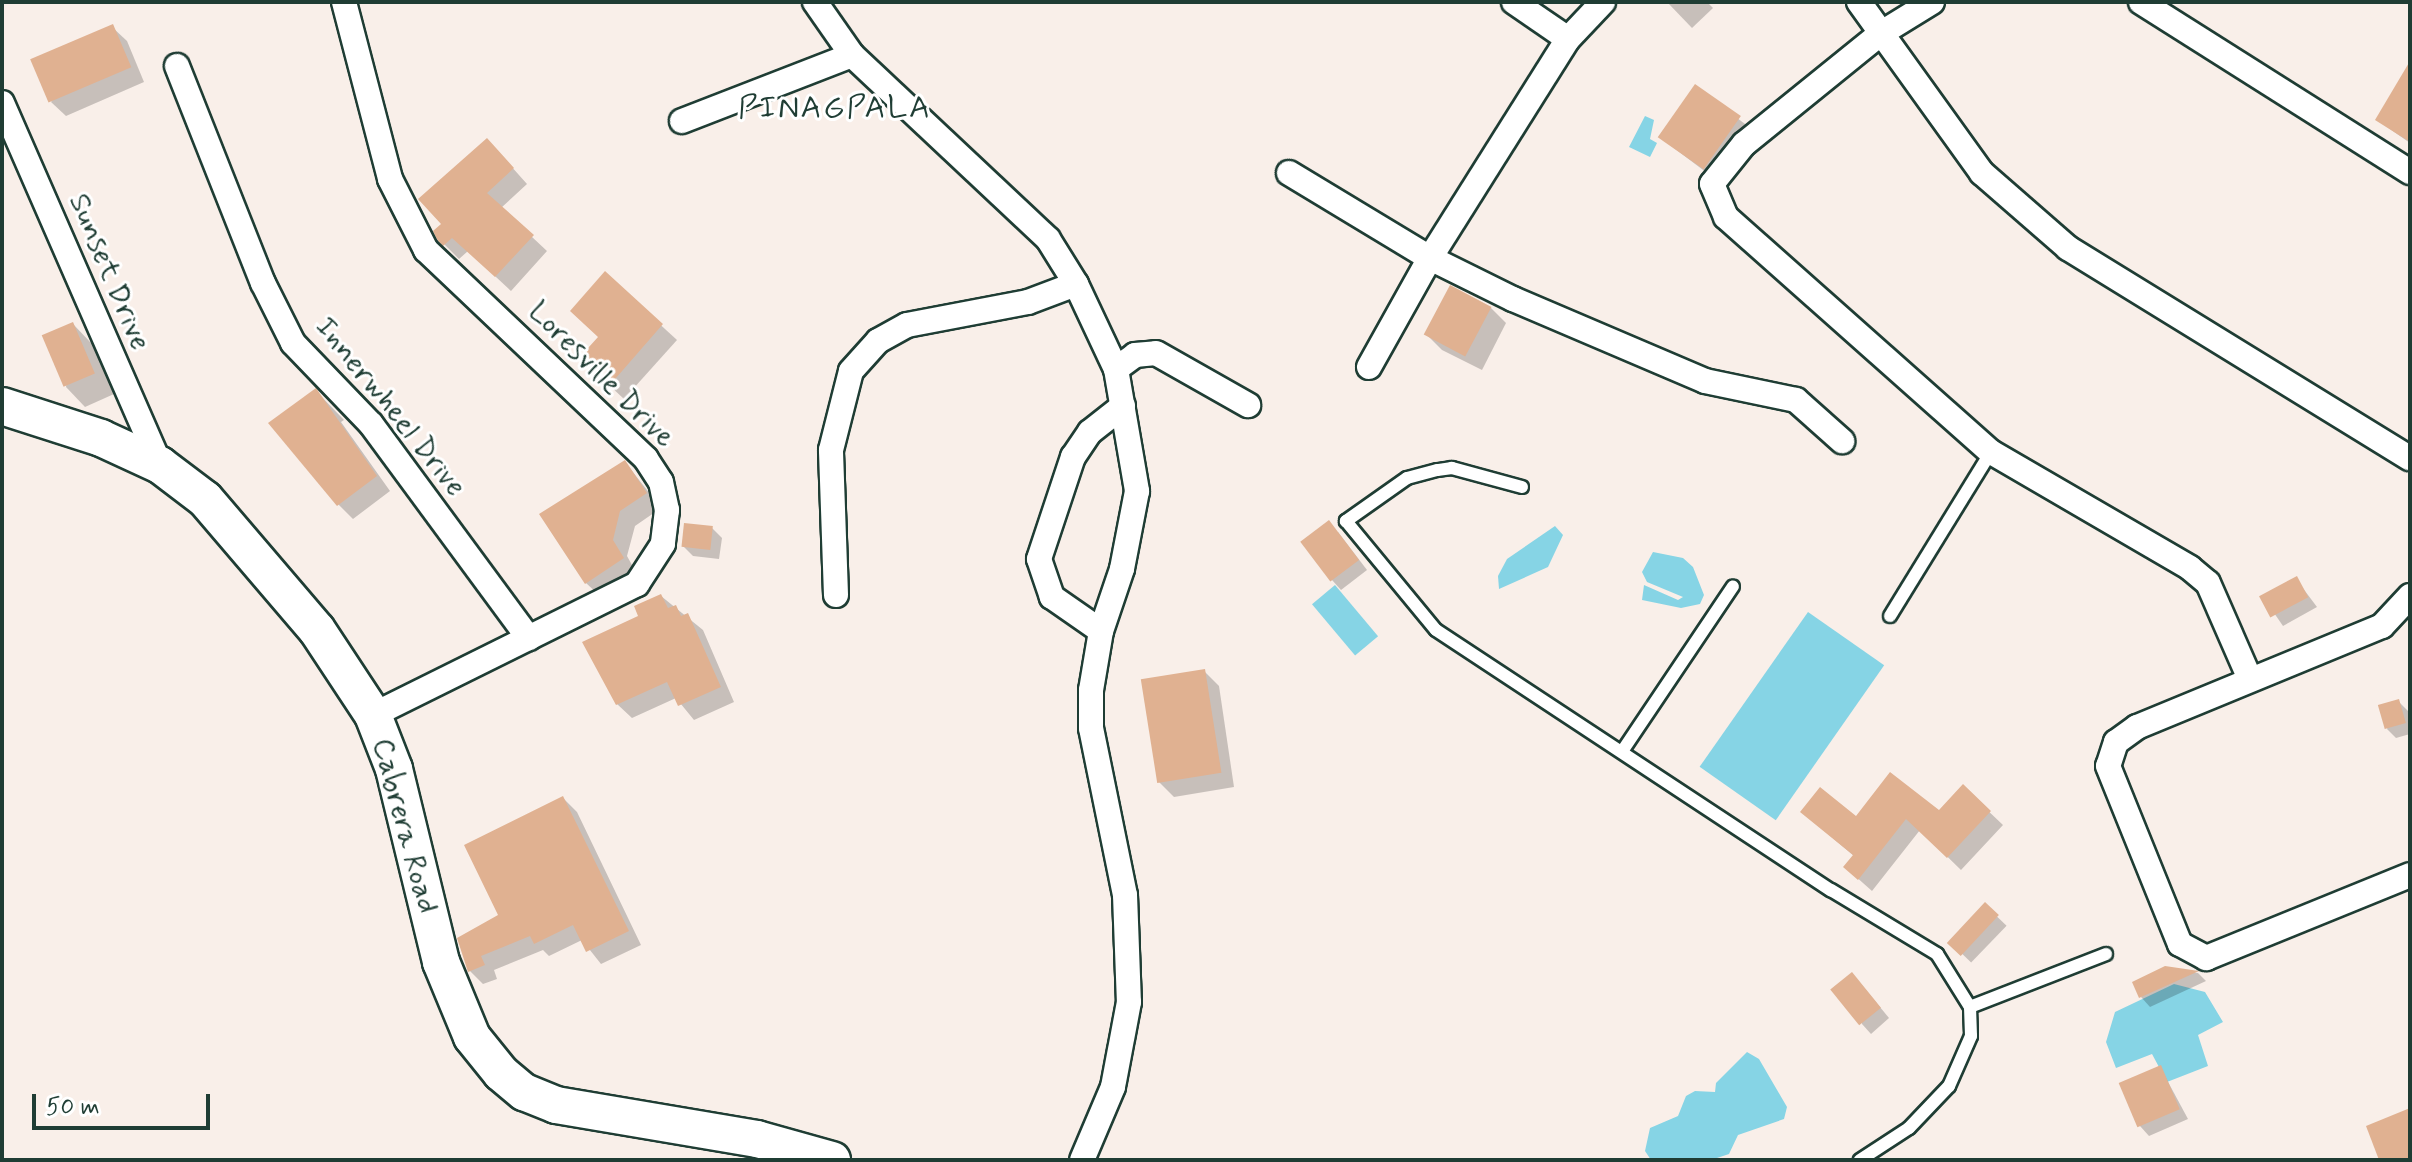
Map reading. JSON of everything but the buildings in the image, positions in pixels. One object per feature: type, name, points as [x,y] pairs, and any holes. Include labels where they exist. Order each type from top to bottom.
[{"type":"main road","name":"Cabrera Road","points":[[2,406],[101,438],[160,465],[205,499],[252,549],[348,671],[373,715],[394,769],[441,962],[472,1037],[501,1073],[524,1092],[556,1105],[757,1139],[832,1160]]},
{"type":"street","name":"Loresville Drive","points":[[344,2],[390,179],[426,250],[646,459],[661,482],[667,510],[663,544],[637,584],[373,715]]},
{"type":"street","points":[[815,2],[852,55],[1030,221],[1076,284],[1116,369],[1137,491],[1122,569],[1101,631],[1091,690],[1091,728],[1125,895],[1129,1002],[1113,1087],[1082,1160]]},
{"type":"street","points":[[1514,2],[1568,39]]},
{"type":"street","points":[[1369,367],[1430,258],[1568,39],[1603,2]]},
{"type":"street","points":[[1859,2],[1982,173],[2068,248],[2410,458]]},
{"type":"street","points":[[1932,2],[1880,34],[1774,115],[1712,184],[1726,217],[1991,452],[2199,575],[2208,583],[2250,679]]},
{"type":"street","points":[[2141,2],[2410,172]]},
{"type":"street","points":[[682,121],[852,55]]},
{"type":"street","name":"Innerwheel Drive","points":[[177,66],[263,283],[293,343],[371,424],[529,638]]},
{"type":"street","name":"Sunset Drive","points":[[2,103],[160,465]]},
{"type":"street","points":[[1289,173],[1430,258],[1705,381],[1796,400],[1842,441]]},
{"type":"street","points":[[836,595],[831,450],[851,371],[878,341],[907,325],[1028,302],[1076,284]]},
{"type":"street","points":[[1116,369],[1135,355],[1156,353],[1248,405]]},
{"type":"street","points":[[1101,631],[1052,597],[1039,559],[1073,457],[1090,432],[1123,406]]},
{"type":"street","points":[[2410,596],[2382,626],[2137,727],[2116,742],[2108,766],[2180,944],[2206,958],[2410,875]]},
{"type":"lane","points":[[1890,616],[1991,452]]},
{"type":"lane","points":[[1522,487],[1452,468],[1437,470],[1407,478],[1346,521],[1436,630],[1623,750],[1831,890],[1937,954],[1970,1007],[1971,1036],[1949,1086],[1909,1128],[1860,1160]]},
{"type":"lane","points":[[1623,750],[1733,586]]},
{"type":"lane","points":[[1970,1007],[2106,954]]},
{"type":"water","points":[[1645,116],[1654,120],[1650,139],[1657,143],[1650,157],[1629,147]]},
{"type":"water","points":[[1555,526],[1563,535],[1548,567],[1499,589],[1498,576],[1507,559]]},
{"type":"water","points":[[1653,552],[1683,558],[1693,567],[1704,595],[1700,604],[1681,608],[1642,600],[1644,585],[1678,600],[1683,597],[1647,582],[1642,572]]},
{"type":"water","points":[[1335,585],[1378,636],[1355,656],[1312,604]]},
{"type":"water","points":[[1808,612],[1884,665],[1776,820],[1700,767]]},
{"type":"water","points":[[2174,984],[2205,992],[2223,1022],[2198,1035],[2208,1066],[2167,1082],[2152,1054],[2116,1068],[2106,1042],[2115,1012]]},
{"type":"water","points":[[1747,1052],[1759,1059],[1787,1107],[1784,1119],[1738,1135],[1729,1154],[1717,1158],[1651,1160],[1645,1151],[1650,1128],[1678,1116],[1686,1096],[1695,1091],[1715,1092],[1716,1083]]},
{"type":"district","name":"PINAGPALA","points":[[835,108]]}]
